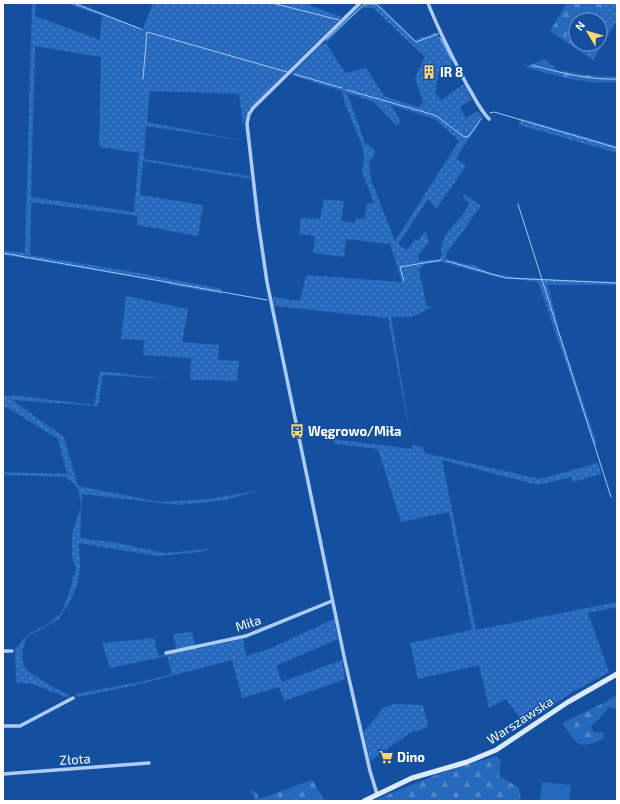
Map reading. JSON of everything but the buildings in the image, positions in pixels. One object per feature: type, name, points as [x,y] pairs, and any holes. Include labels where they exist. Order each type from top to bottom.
[{"type":"main road","name":"Warszawska","points":[[364,801],[412,778],[472,760],[496,750],[568,702],[617,674]]},
{"type":"street","points":[[360,3],[253,108],[249,114],[247,124],[258,221],[267,282],[332,601],[370,771],[377,794]]},
{"type":"street","points":[[428,3],[440,34],[458,69],[481,109],[489,119]]},
{"type":"street","name":"Miła","points":[[166,653],[246,636],[332,601]]},
{"type":"street","points":[[3,651],[12,651]]},
{"type":"street","points":[[3,726],[20,726],[73,698]]},
{"type":"street","name":"Złota","points":[[3,774],[149,763]]},
{"type":"green space","points":[[32,3],[36,3],[35,16],[100,40],[102,16],[65,3],[78,3],[143,29],[153,3],[307,3],[311,6],[342,17],[249,109],[243,125],[239,94],[150,91],[147,122],[245,141],[146,126],[144,159],[249,176],[250,179],[143,161],[140,195],[203,205],[198,236],[137,225],[138,216],[31,202],[30,255],[134,272],[222,289],[222,294],[171,285],[160,281],[3,255],[3,250],[25,253]],"holes":[[[35,46],[101,57],[99,147],[139,153],[134,212],[31,197]]]},
{"type":"green space","points":[[362,3],[378,3],[415,40],[437,32],[453,65],[439,72],[435,93],[441,100],[464,84],[472,100],[460,107],[466,118],[478,111],[483,118],[456,158],[466,166],[436,209],[428,199],[398,244],[407,250],[415,239],[418,241],[425,231],[429,241],[418,256],[419,261],[440,259],[441,245],[444,238],[469,204],[463,197],[464,194],[481,206],[446,254],[446,259],[468,265],[471,264],[493,274],[523,278],[617,282],[617,285],[548,285],[559,330],[597,444],[594,445],[538,282],[496,277],[442,262],[425,264],[419,270],[426,306],[432,307],[412,317],[391,317],[412,445],[388,318],[274,306],[273,297],[300,301],[306,275],[402,282],[390,244],[346,239],[344,257],[313,253],[315,236],[299,234],[301,218],[320,219],[324,199],[344,201],[341,221],[355,223],[355,218],[365,219],[367,203],[374,203],[362,172],[364,157],[362,145],[345,104],[342,91],[291,75],[321,44],[326,43],[325,40]],"holes":[[[362,8],[373,8],[425,57],[415,77],[423,103],[418,107],[384,96],[366,68],[345,73],[326,43]],[[347,93],[374,102],[397,126],[401,122],[391,105],[435,119],[459,141],[395,241],[371,180],[369,162],[375,155],[374,149],[365,143]]]},
{"type":"green space","points":[[567,3],[606,3],[600,12],[568,12],[568,32],[563,40],[550,31]]},
{"type":"green space","points":[[606,3],[617,3],[617,21],[608,36],[608,12],[600,12]]},
{"type":"green space","points":[[568,33],[568,43],[563,40]]},
{"type":"green space","points":[[581,52],[598,52],[593,60]]},
{"type":"green space","points":[[545,59],[557,70],[585,75],[617,77],[617,82],[605,83],[582,81],[525,67]]},
{"type":"green space","points":[[519,118],[617,146],[617,153],[519,125]]},
{"type":"green space","points":[[126,296],[188,309],[182,342],[219,345],[218,360],[239,361],[237,381],[190,380],[191,358],[143,355],[144,340],[121,339]]},
{"type":"green space","points":[[100,371],[167,379],[103,375],[98,406],[12,400],[64,437],[78,486],[160,502],[209,499],[260,490],[225,500],[179,505],[82,494],[80,538],[118,543],[164,553],[210,549],[201,552],[158,556],[79,543],[80,568],[77,586],[71,599],[59,619],[27,637],[22,655],[24,665],[31,673],[44,682],[69,695],[68,698],[33,684],[16,682],[15,649],[27,635],[50,623],[62,612],[76,568],[72,557],[72,534],[81,506],[78,488],[66,477],[3,475],[3,472],[67,474],[58,439],[3,405],[3,396],[10,395],[94,405]]},
{"type":"green space","points":[[332,439],[413,449],[412,445],[423,447],[425,453],[540,479],[598,463],[601,474],[572,482],[571,477],[538,485],[442,460],[476,630],[617,602],[617,607],[588,613],[609,672],[571,693],[524,724],[506,699],[489,708],[479,665],[418,679],[410,643],[472,630],[449,512],[401,522],[378,449],[335,444]]},
{"type":"green space","points":[[334,619],[338,639],[276,666],[282,682],[342,660],[345,679],[284,701],[279,687],[242,698],[232,660],[132,686],[77,697],[75,694],[145,681],[172,674],[167,656],[110,668],[102,643],[154,638],[158,656],[177,652],[173,634],[192,632],[196,649],[243,639],[246,656],[269,649]]},
{"type":"green space","points":[[617,695],[617,710],[609,707],[591,726],[594,732],[603,732],[604,738],[589,744],[580,744],[562,723],[606,702]]},
{"type":"green space","points":[[393,704],[423,705],[428,727],[410,733],[370,761],[364,732],[383,708]]},
{"type":"green space","points":[[496,756],[501,760],[499,776],[519,788],[521,801],[372,801],[438,774]]},
{"type":"green space","points":[[312,780],[325,801],[293,801],[291,799],[286,801],[256,801],[250,790],[256,792],[259,799]]},
{"type":"green space","points":[[542,782],[571,785],[569,801],[540,801]]},
{"type":"waterway","points":[[73,3],[141,29]]},
{"type":"waterway","points":[[272,3],[339,20]]},
{"type":"waterway","points":[[327,39],[365,4],[376,4],[416,42],[438,34]]},
{"type":"waterway","points":[[143,79],[147,32],[287,72]]},
{"type":"waterway","points":[[440,38],[452,60]]},
{"type":"waterway","points":[[535,66],[585,77],[617,79]]},
{"type":"waterway","points":[[294,74],[342,88]]},
{"type":"waterway","points":[[347,90],[431,114],[438,117],[464,137],[469,136],[481,119]]},
{"type":"waterway","points":[[490,113],[494,112],[617,148]]},
{"type":"waterway","points":[[518,204],[611,497]]},
{"type":"waterway","points":[[3,253],[267,300]]},
{"type":"waterway","points":[[404,281],[400,267],[441,260]]},
{"type":"waterway","points":[[447,261],[506,278],[617,283]]},
{"type":"place","name":"IR 8","points":[[429,72]]},
{"type":"place","name":"Węgrowo/Miła","points":[[297,431]]},
{"type":"place","name":"Dino","points":[[386,757]]}]
